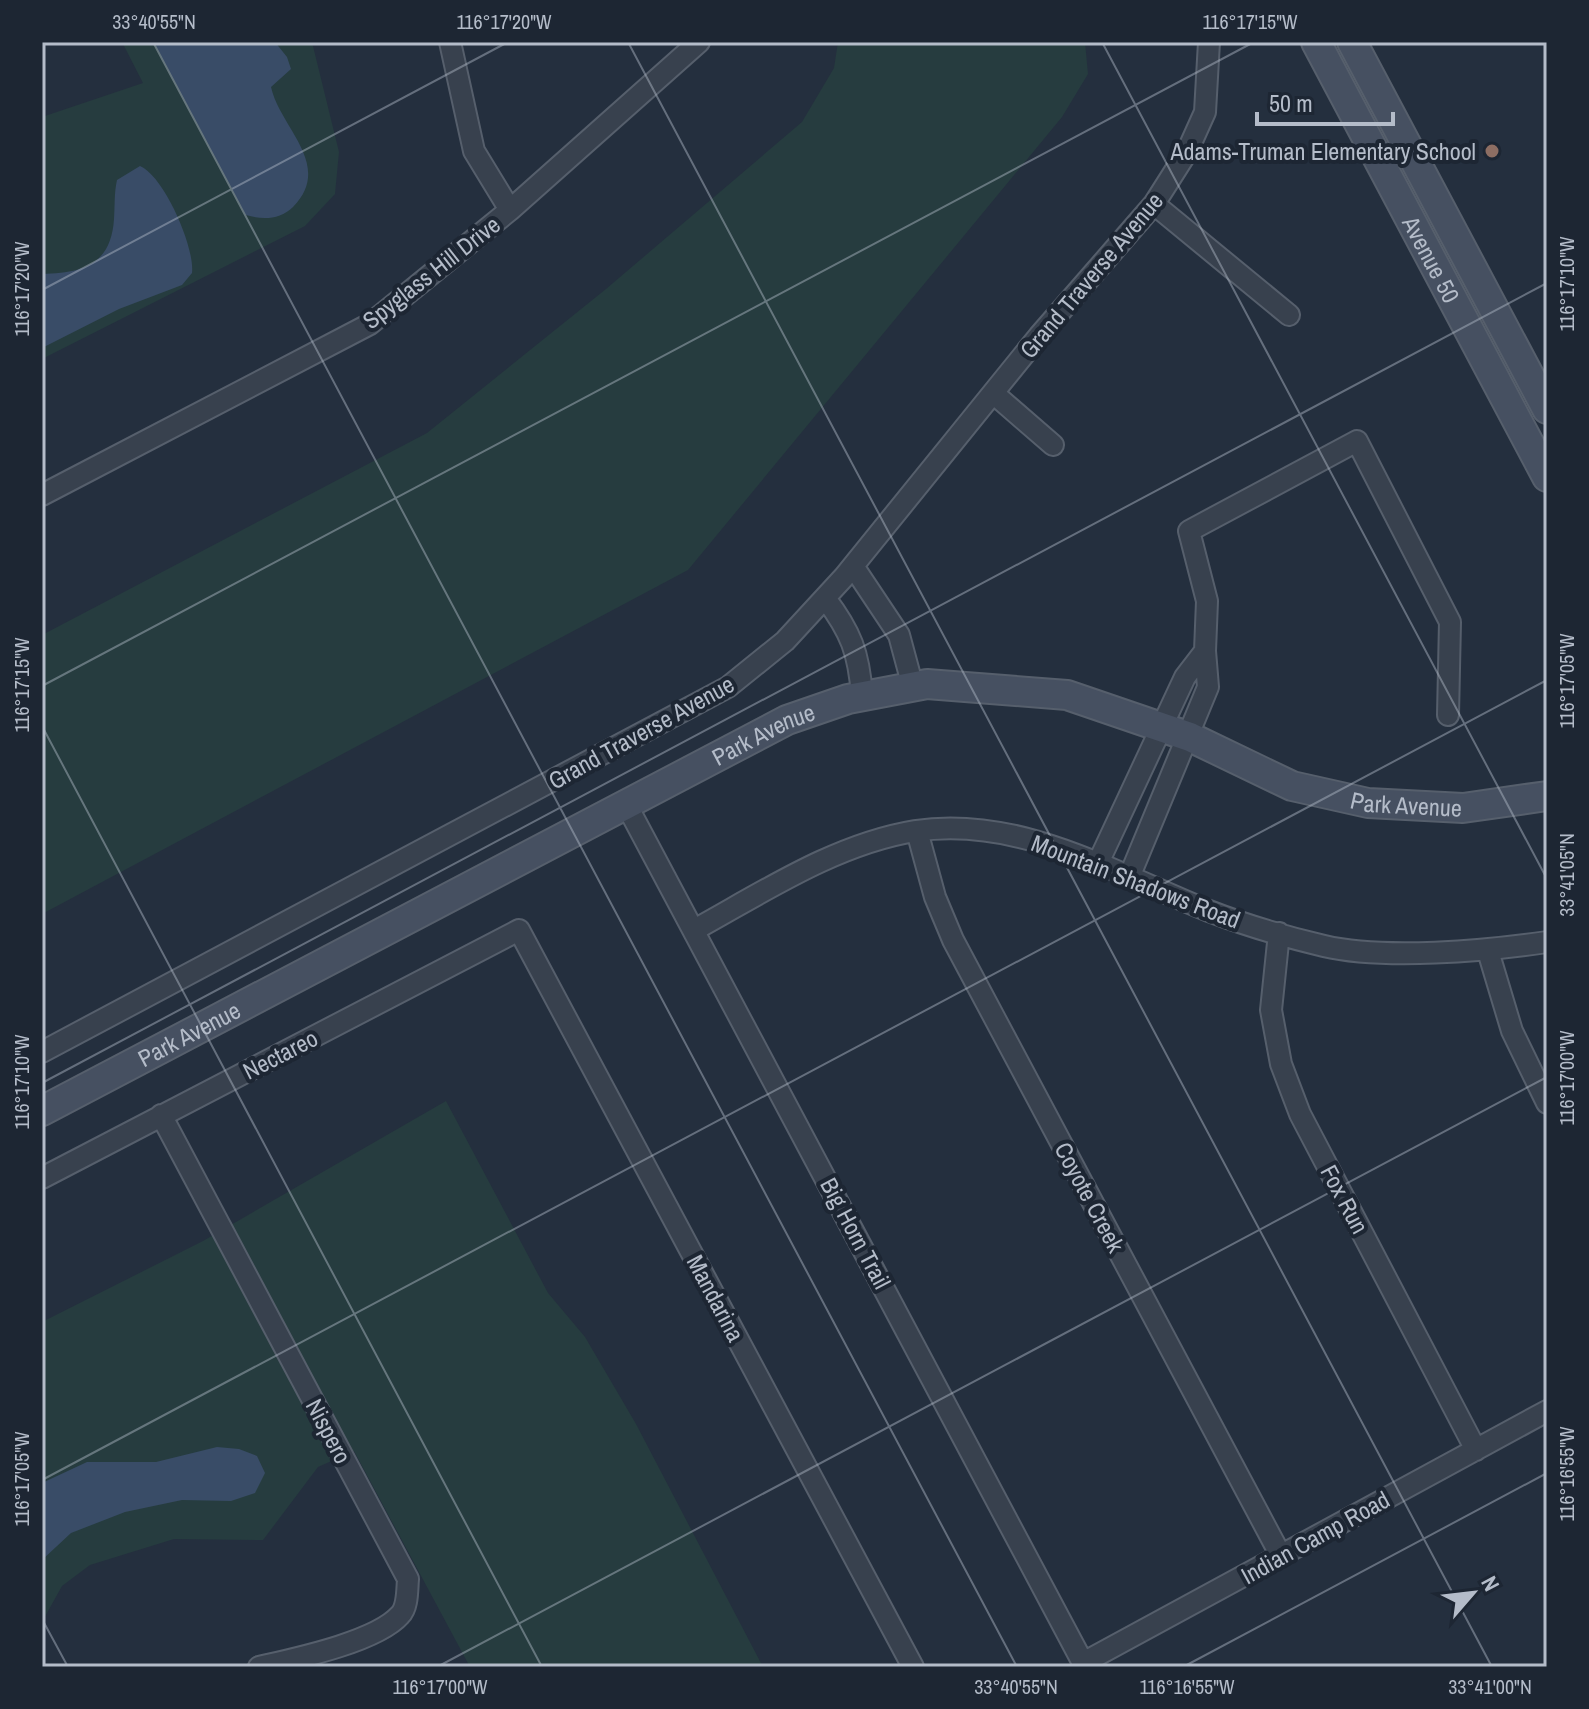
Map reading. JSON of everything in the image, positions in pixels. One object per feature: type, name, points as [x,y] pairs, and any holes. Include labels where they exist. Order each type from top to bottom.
[{"type":"street","points":[[450,42],[474,151],[510,210]]},
{"type":"street","name":"Spyglass Hill Drive","points":[[42,495],[370,324],[510,210],[699,42]]},
{"type":"street","name":"Grand Traverse Avenue","points":[[42,1052],[728,687],[785,641],[853,566],[993,393],[1154,204],[1187,152],[1205,112],[1209,42]]},
{"type":"street","name":"Avenue 50","points":[[1316,42],[1547,477]]},
{"type":"street","name":"Avenue 50","points":[[1352,42],[1547,409]]},
{"type":"street","points":[[1154,204],[1289,315]]},
{"type":"street","points":[[993,393],[1053,445]]},
{"type":"street","points":[[1098,863],[1208,687],[1205,651],[1207,601],[1189,531],[1357,441],[1450,622],[1448,715]]},
{"type":"street","points":[[853,566],[899,635],[913,687]]},
{"type":"street","points":[[825,598],[844,623],[860,659],[862,696]]},
{"type":"street","name":"Park Avenue","points":[[42,1111],[787,720],[862,696],[927,684],[1067,695],[1177,733],[1292,786],[1368,803],[1463,808],[1547,796]]},
{"type":"street","points":[[1130,875],[1177,733]]},
{"type":"street","name":"Big Horn Trail","points":[[626,804],[696,929],[1083,1663]]},
{"type":"street","name":"Mountain Shadows Road","points":[[696,929],[844,852],[917,831],[969,830],[1034,840],[1130,875],[1210,911],[1327,947],[1488,951],[1547,942]]},
{"type":"street","name":"Coyote Creek","points":[[917,831],[935,897],[953,940],[1281,1556]]},
{"type":"street","name":"Nectareo","points":[[42,1178],[519,930]]},
{"type":"street","name":"Mandarina","points":[[519,930],[913,1667]]},
{"type":"street","name":"Fox Run","points":[[1279,933],[1271,1010],[1281,1064],[1295,1101],[1476,1450]]},
{"type":"street","points":[[1488,951],[1512,1031],[1547,1103]]},
{"type":"street","name":"Nispero","points":[[161,1115],[408,1579],[407,1598],[401,1615],[377,1629],[320,1653],[259,1667]]},
{"type":"street","name":"Indian Camp Road","points":[[1083,1663],[1547,1411]]},
{"type":"green space","points":[[122,42],[312,42],[339,152],[335,194],[305,226],[42,359],[42,117],[143,83]]},
{"type":"green space","points":[[838,42],[1085,42],[1088,74],[1062,117],[688,570],[42,914],[42,635],[427,433],[606,289],[802,122],[834,68]]},
{"type":"green space","points":[[446,1101],[548,1293],[585,1337],[636,1424],[763,1667],[470,1667],[354,1451],[318,1467],[263,1540],[174,1539],[90,1565],[62,1586],[42,1622],[42,1322],[203,1241]]},
{"type":"water","points":[[154,42],[275,42],[287,57],[291,69],[271,87],[301,147],[308,176],[304,191],[293,207],[271,218],[246,215]]},
{"type":"water","points":[[140,166],[159,183],[168,197],[189,247],[192,273],[182,285],[119,309],[42,348],[42,274],[81,269],[100,257],[112,235],[117,180]]},
{"type":"water","points":[[217,1447],[239,1449],[257,1456],[265,1473],[255,1493],[231,1501],[182,1500],[125,1512],[71,1533],[42,1560],[42,1483],[87,1462],[156,1462]]},
{"type":"place","name":"Adams-Truman Elementary School","points":[[1492,151]]}]
